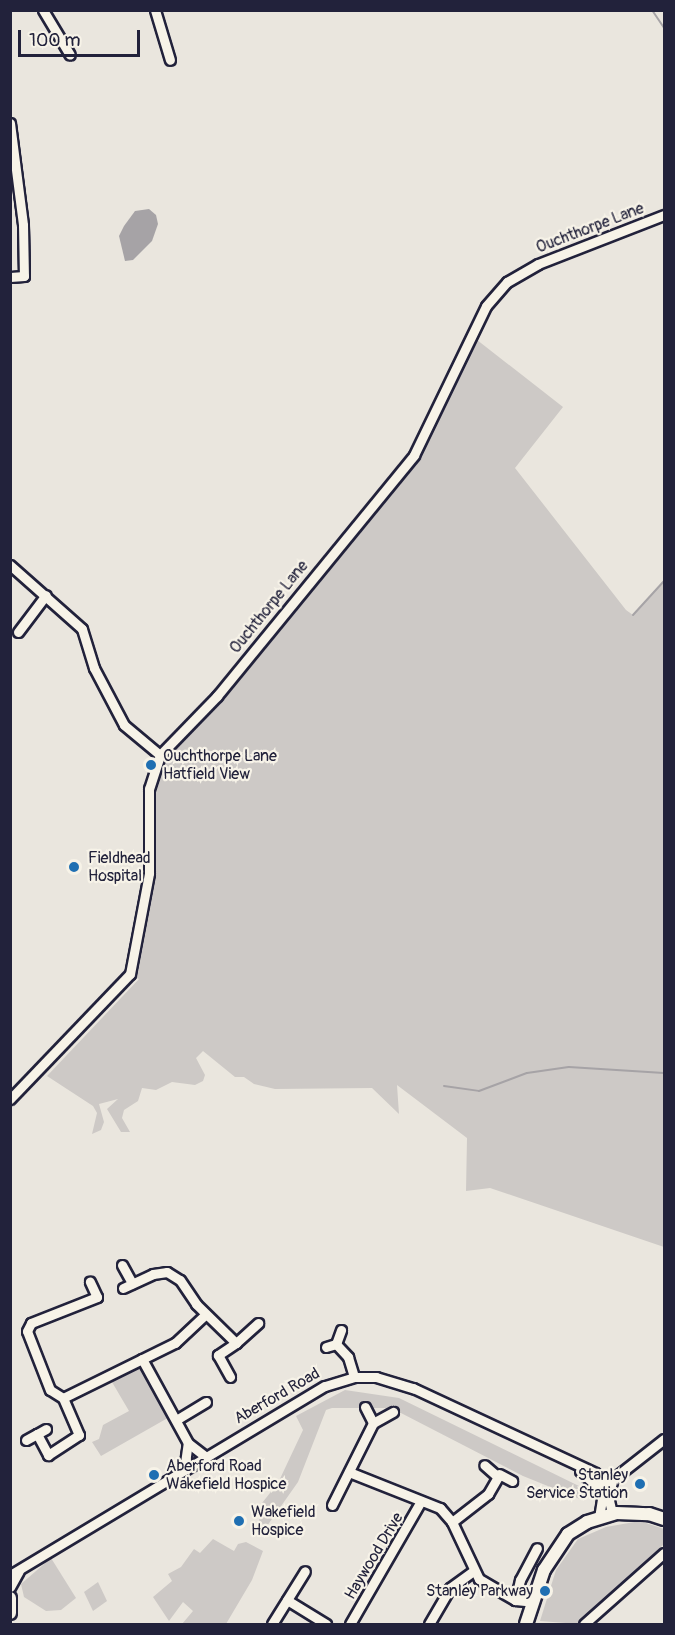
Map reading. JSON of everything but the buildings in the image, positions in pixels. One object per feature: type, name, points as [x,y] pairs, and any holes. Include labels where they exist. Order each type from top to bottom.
[{"type":"main road","points":[[526,1624],[533,1602],[560,1542],[579,1526],[605,1516],[637,1512],[664,1520]]},
{"type":"main road","points":[[10,1598],[10,1613]]},
{"type":"street","points":[[43,10],[70,55]]},
{"type":"street","points":[[160,12],[170,60]]},
{"type":"street","points":[[10,123],[22,225],[24,276],[10,277]]},
{"type":"street","name":"Ouchthorpe Lane","points":[[10,1099],[130,974],[149,873],[149,789],[160,755],[217,696],[414,455],[479,319],[499,289],[538,264],[664,215]]},
{"type":"street","points":[[10,565],[82,629],[94,668],[123,725],[160,755]]},
{"type":"street","points":[[18,633],[46,595]]},
{"type":"street","points":[[122,1265],[132,1282]]},
{"type":"street","points":[[123,1288],[132,1282],[167,1272],[180,1280],[206,1314],[236,1344]]},
{"type":"street","points":[[26,1440],[41,1431],[48,1455],[79,1435],[63,1398],[50,1390],[27,1331],[31,1323],[97,1297],[90,1282]]},
{"type":"street","points":[[63,1398],[175,1342],[206,1314]]},
{"type":"street","points":[[230,1377],[218,1355],[236,1344],[258,1323]]},
{"type":"street","points":[[341,1330],[331,1345],[348,1357],[354,1377]]},
{"type":"street","points":[[142,1359],[188,1443],[206,1457]]},
{"type":"street","name":"Aberford Road","points":[[10,1587],[15,1573],[325,1386],[354,1377],[376,1377],[413,1388],[568,1463],[595,1473],[608,1484]]},
{"type":"street","points":[[176,1420],[199,1412],[206,1402]]},
{"type":"street","points":[[364,1407],[373,1423]]},
{"type":"street","points":[[332,1505],[373,1423],[393,1412]]},
{"type":"street","points":[[605,1516],[608,1484],[664,1438]]},
{"type":"street","points":[[184,1470],[188,1443]]},
{"type":"street","points":[[484,1465],[512,1481]]},
{"type":"street","points":[[349,1472],[440,1508],[452,1522],[473,1571],[489,1587],[515,1600],[533,1602]]},
{"type":"street","points":[[452,1522],[488,1494],[498,1474]]},
{"type":"street","name":"Haywood Drive","points":[[350,1624],[420,1509],[421,1501]]},
{"type":"street","points":[[515,1600],[520,1580],[537,1548]]},
{"type":"street","points":[[587,1624],[664,1554]]},
{"type":"street","points":[[272,1624],[304,1571]]},
{"type":"street","points":[[429,1624],[450,1588],[473,1571]]},
{"type":"street","points":[[287,1600],[326,1624]]},
{"type":"shaded area","points":[[149,209],[156,215],[158,224],[152,241],[133,260],[125,261],[119,236],[135,211]]},
{"type":"shaded area","points":[[472,336],[563,407],[515,468],[626,610],[633,615],[664,581],[664,1247],[490,1188],[466,1191],[467,1138],[397,1085],[399,1114],[372,1088],[275,1089],[254,1084],[244,1077],[235,1077],[203,1051],[196,1058],[205,1075],[203,1081],[195,1085],[172,1082],[156,1090],[142,1088],[138,1101],[124,1110],[122,1118],[130,1132],[121,1132],[107,1109],[118,1099],[99,1104],[104,1122],[101,1130],[92,1134],[97,1113],[93,1106],[47,1076],[139,979],[130,974],[149,873],[149,789],[160,755],[414,455]]},
{"type":"shaded area","points":[[142,1359],[173,1415],[101,1456],[92,1442],[99,1439],[103,1425],[129,1411],[109,1377]]},
{"type":"shaded area","points":[[345,1390],[399,1398],[583,1488],[580,1499],[523,1476],[399,1412],[385,1408],[332,1408],[326,1410],[298,1482],[260,1536],[257,1533],[262,1503],[278,1483],[303,1430],[296,1416]]},
{"type":"shaded area","points":[[640,1521],[664,1529],[664,1544],[579,1624],[540,1621],[556,1570],[578,1539],[606,1527]]},
{"type":"shaded area","points":[[213,1539],[234,1551],[238,1544],[246,1542],[263,1551],[252,1580],[226,1624],[182,1624],[193,1611],[183,1602],[169,1621],[153,1597],[172,1581],[168,1574],[181,1567],[194,1549],[200,1553]]},
{"type":"shaded area","points":[[51,1558],[76,1598],[61,1610],[46,1611],[24,1597],[21,1584]]},
{"type":"shaded area","points":[[98,1582],[107,1601],[93,1611],[84,1592]]},
{"type":"waterway","points":[[652,10],[664,28]]},
{"type":"waterway","points":[[633,615],[664,581]]},
{"type":"waterway","points":[[444,1086],[479,1091],[527,1073],[569,1067],[664,1073]]},
{"type":"place","name":"Ouchthorpe Lane Hatfield View","points":[[151,765]]},
{"type":"place","name":"Fieldhead Hospital","points":[[74,867]]},
{"type":"place","name":"Aberford Road Wakefield Hospice","points":[[154,1475]]},
{"type":"place","name":"Stanley Service Station","points":[[640,1484]]},
{"type":"place","name":"Wakefield Hospice","points":[[239,1521]]},
{"type":"place","name":"Stanley Parkway","points":[[545,1591]]}]
